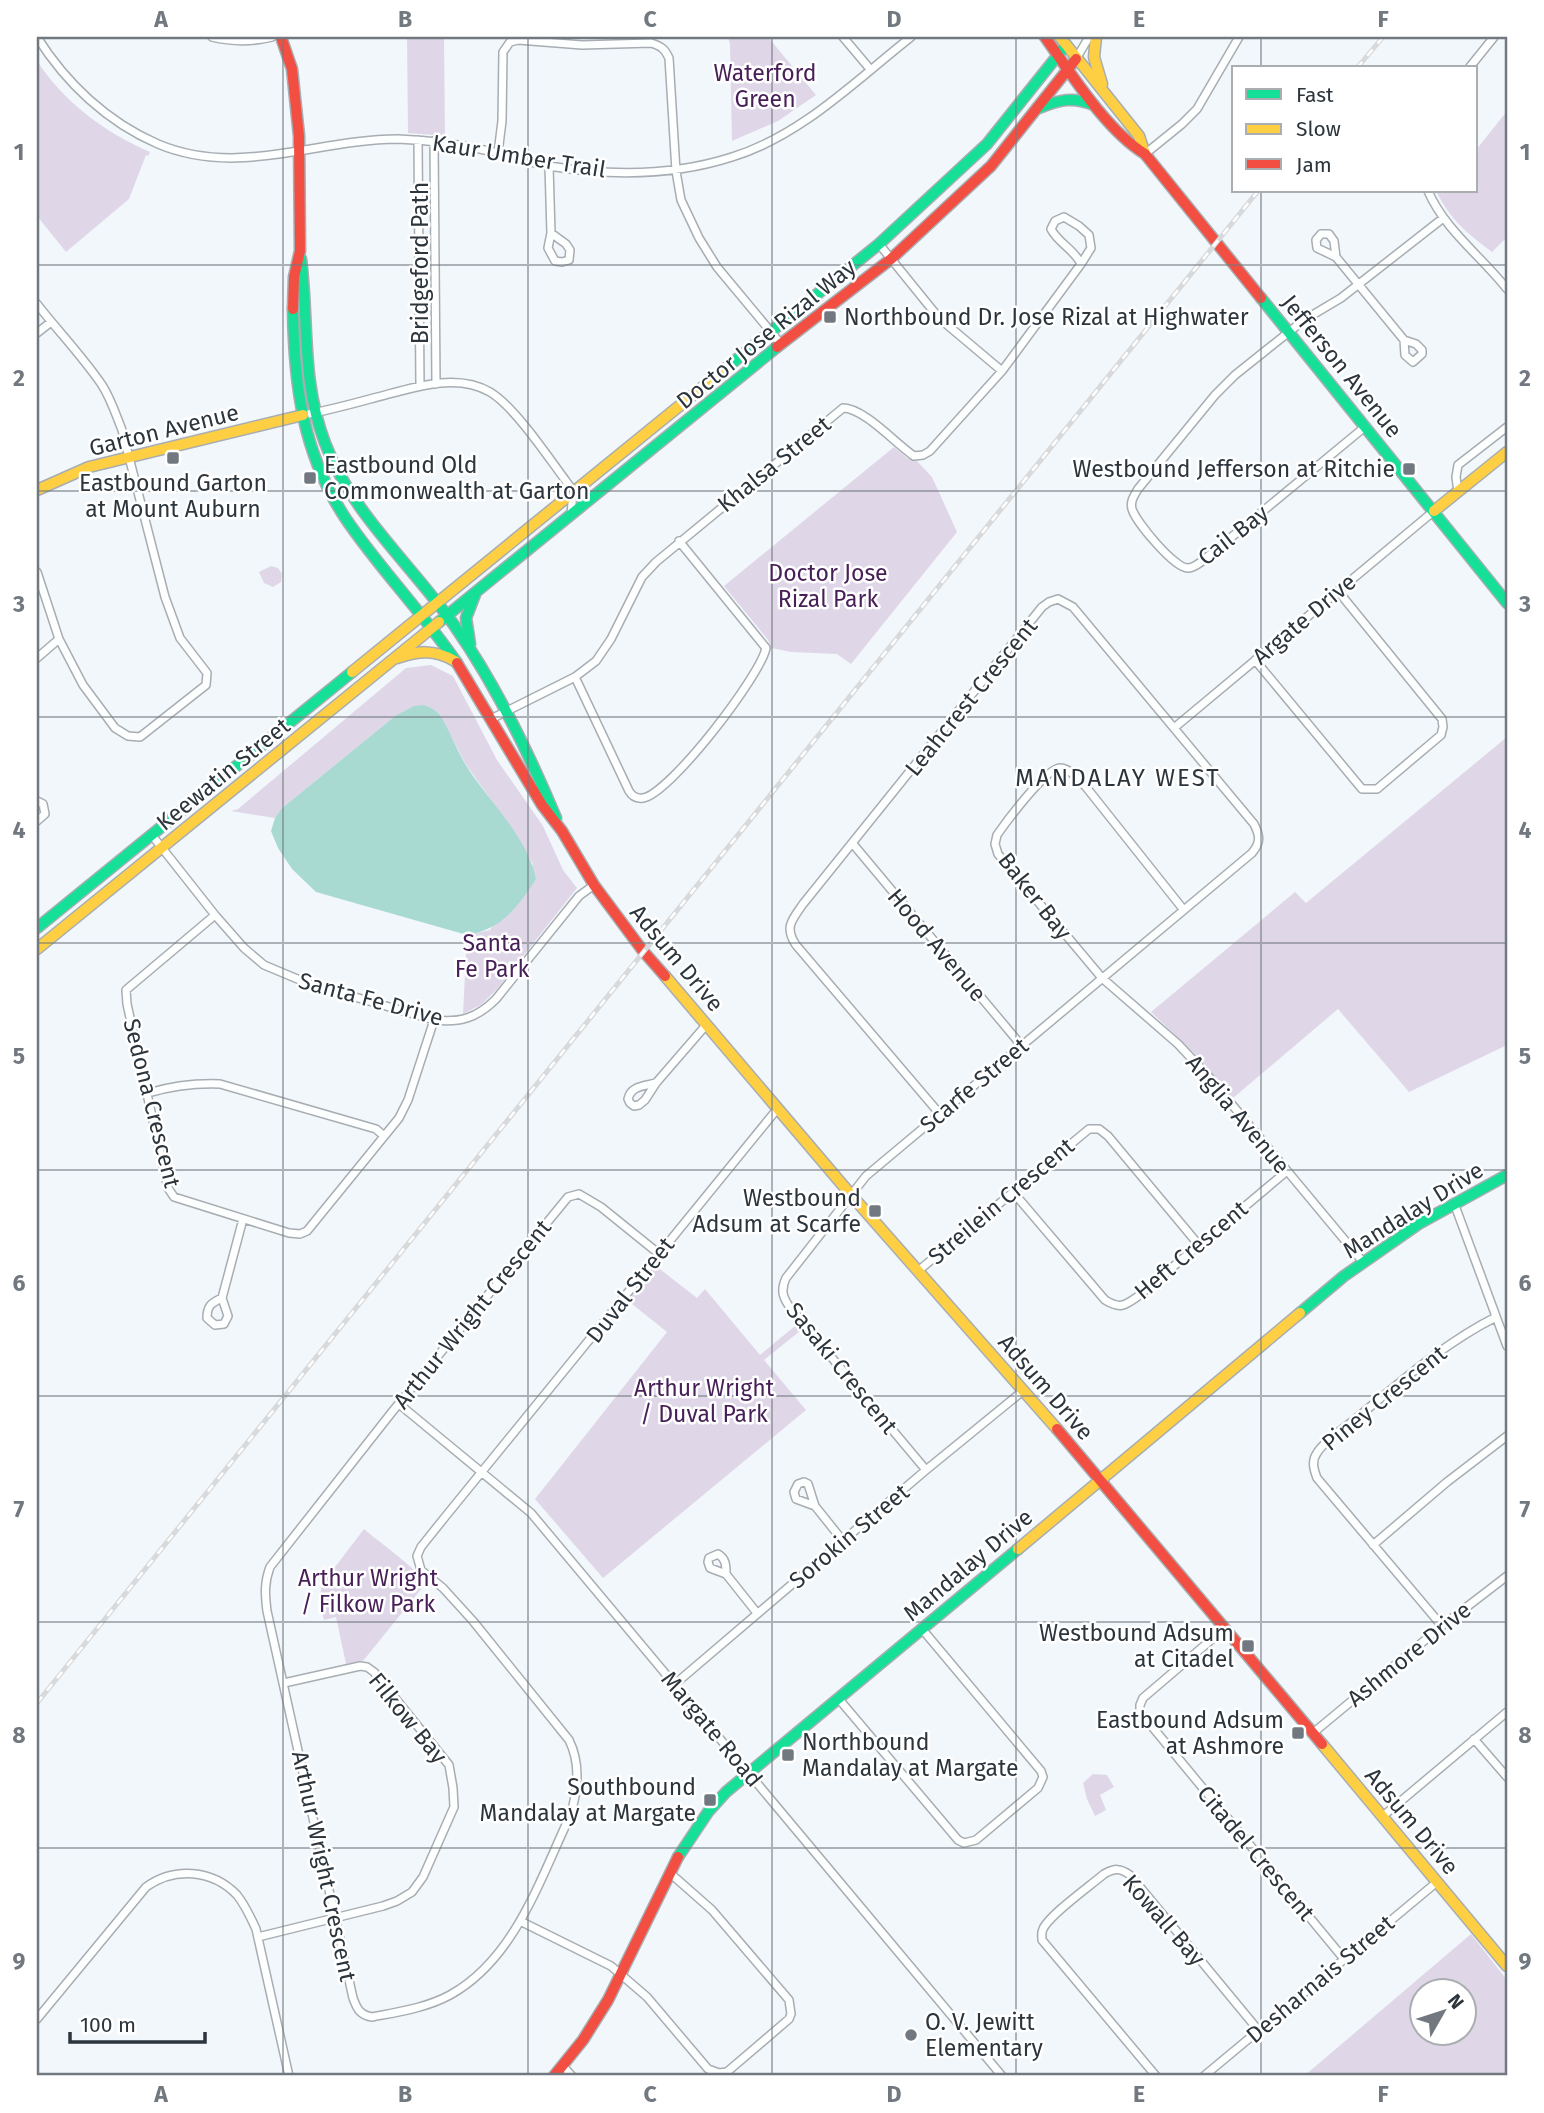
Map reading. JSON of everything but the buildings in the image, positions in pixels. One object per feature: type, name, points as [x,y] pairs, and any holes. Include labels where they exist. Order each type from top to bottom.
[{"type":"street","name":"Kaur Umber Trail","points":[[37,37],[74,86],[99,109],[158,144],[190,153],[228,158],[262,158],[366,141],[418,140],[498,153],[549,166],[606,172],[676,170],[733,157],[789,131],[822,109],[911,37]]},
{"type":"street","points":[[212,37],[250,41],[272,37]]},
{"type":"street","points":[[281,37],[292,69],[299,151],[300,251]]},
{"type":"street","points":[[843,37],[870,69]]},
{"type":"street","name":"Jefferson Avenue","points":[[1045,37],[1129,144],[1145,154],[1507,603]]},
{"type":"street","name":"Doctor Jose Rizal Way","points":[[432,626],[781,344],[891,259],[991,166],[1039,108],[1089,37]]},
{"type":"street","points":[[1096,37],[1094,57],[1098,76],[1108,98]]},
{"type":"street","points":[[1145,154],[1197,109],[1239,37]]},
{"type":"street","points":[[1471,66],[1494,37]]},
{"type":"street","points":[[498,153],[502,121],[503,52],[510,42],[518,40],[582,45],[651,43],[666,50],[669,58],[676,170],[681,200],[699,238],[717,267],[781,344]]},
{"type":"street","name":"Jefferson Avenue","points":[[1066,40],[1076,59],[1139,136],[1145,154]]},
{"type":"street","name":"Doctor Jose Rizal Way","points":[[423,615],[879,244],[986,144],[1058,55],[1066,40]]},
{"type":"street","points":[[1039,108],[1070,98],[1079,98],[1098,107]]},
{"type":"street","name":"Bridgeford Path","points":[[418,140],[420,386]]},
{"type":"street","name":"Bridgeford Path","points":[[434,141],[436,384]]},
{"type":"street","points":[[549,166],[551,233]]},
{"type":"street","points":[[1428,192],[1442,219],[1507,289]]},
{"type":"street","name":"Khalsa Street","points":[[491,719],[575,677],[596,661],[604,651],[642,577],[656,562],[843,408],[852,408],[914,457],[923,455],[935,446],[1002,370],[1081,264],[1091,248],[1089,234],[1063,217],[1055,221],[1051,229],[1055,236],[1077,254],[1081,264]]},
{"type":"street","points":[[1289,331],[1316,311],[1341,298],[1442,219]]},
{"type":"street","points":[[879,244],[939,318],[1002,370]]},
{"type":"street","name":"Adsum Drive","points":[[300,251],[304,277],[306,360],[325,444],[351,493],[438,603],[472,652],[507,711],[562,831]]},
{"type":"street","name":"Adsum Drive","points":[[300,251],[294,277],[293,330],[297,388],[308,437],[326,482],[345,517],[365,545],[432,626],[458,664],[542,805],[562,831],[594,885],[643,951],[852,1196],[1100,1479],[1507,1966]]},
{"type":"street","points":[[1336,257],[1404,340]]},
{"type":"street","points":[[37,304],[103,387],[113,407],[122,430],[164,597],[180,638],[207,673],[206,685],[140,737],[128,736],[115,728],[83,685],[59,639],[37,572]]},
{"type":"street","points":[[37,333],[51,322]]},
{"type":"street","name":"Cail Bay","points":[[1289,331],[1215,395],[1138,489],[1132,500],[1132,509],[1137,519],[1179,567],[1188,569],[1366,426]]},
{"type":"street","points":[[303,415],[436,384],[460,383],[490,392],[508,407],[573,491],[571,516]]},
{"type":"street","name":"Garton Avenue","points":[[37,490],[89,467],[303,415]]},
{"type":"street","points":[[1458,492],[1458,465],[1507,427]]},
{"type":"street","points":[[1434,511],[1507,452]]},
{"type":"street","name":"Argate Drive","points":[[1174,728],[1434,511]]},
{"type":"street","points":[[575,677],[629,791],[632,796],[639,798],[654,793],[667,782],[694,754],[727,712],[759,666],[766,648],[679,541]]},
{"type":"street","points":[[472,652],[467,636],[466,618],[478,590]]},
{"type":"street","points":[[1255,660],[1362,789],[1377,789],[1441,734],[1442,719],[1338,591]]},
{"type":"street","name":"Leahcrest Crescent","points":[[939,1113],[789,935],[789,925],[1034,618],[1049,602],[1058,599],[1073,607],[1254,824],[1259,836],[1259,845],[1252,853],[1101,978]]},
{"type":"street","name":"Keewatin Street","points":[[37,929],[423,615]]},
{"type":"street","name":"Keewatin Street","points":[[37,949],[432,626]]},
{"type":"street","points":[[37,658],[59,639]]},
{"type":"street","points":[[392,659],[430,650],[458,664]]},
{"type":"street","name":"Baker Bay","points":[[1101,978],[999,854],[995,844],[1005,824],[1052,769],[1061,767],[1078,778],[1183,909]]},
{"type":"street","points":[[37,802],[43,804],[45,814],[37,821]]},
{"type":"street","name":"Santa Fe Drive","points":[[151,834],[215,915],[264,965],[307,983],[434,1020],[450,1022],[484,1011],[579,896],[594,885]]},
{"type":"street","name":"Hood Avenue","points":[[853,844],[1021,1045]]},
{"type":"street","name":"Sedona Crescent","points":[[215,915],[126,990],[168,1188],[174,1197],[289,1233],[300,1234],[307,1231],[399,1118],[408,1100],[434,1020]]},
{"type":"street","name":"Scarfe Street","points":[[852,1196],[866,1176],[1101,978]]},
{"type":"street","name":"Anglia Avenue","points":[[1101,978],[1178,1044],[1209,1077],[1363,1262]]},
{"type":"street","points":[[656,1083],[707,1024]]},
{"type":"street","points":[[148,1093],[198,1083],[220,1084],[376,1129],[384,1136]]},
{"type":"street","name":"Duval Street","points":[[482,1472],[778,1108]]},
{"type":"street","name":"Streilein Crescent","points":[[918,1271],[1089,1129],[1099,1129],[1115,1143],[1198,1244]]},
{"type":"street","name":"Heft Crescent","points":[[1013,1192],[1105,1300],[1115,1306],[1126,1305],[1138,1297],[1287,1171]]},
{"type":"street","name":"Mandalay Drive","points":[[554,2076],[588,2032],[621,1976],[670,1873],[691,1833],[707,1812],[749,1773],[1299,1312],[1363,1262],[1420,1223],[1507,1175]]},
{"type":"street","name":"Arthur Wright Crescent","points":[[482,1472],[416,1556],[421,1570],[443,1588],[473,1621],[562,1729],[573,1749],[577,1773],[574,1801],[570,1816],[520,1921],[488,1965],[449,1996],[413,2009],[372,2017],[361,2014],[357,2008],[336,1919],[265,1592],[270,1567],[568,1197],[579,1194],[601,1207],[658,1253]]},
{"type":"street","name":"Sasaki Crescent","points":[[852,1196],[786,1278],[782,1288],[784,1299],[802,1324],[926,1470]]},
{"type":"street","points":[[1454,1203],[1507,1346]]},
{"type":"street","points":[[222,1298],[243,1219]]},
{"type":"street","name":"Piney Crescent","points":[[1442,1626],[1317,1478],[1313,1466],[1316,1453],[1374,1404],[1446,1348],[1496,1317]]},
{"type":"street","name":"Sorokin Street","points":[[675,1684],[1024,1390]]},
{"type":"street","name":"Margate Road","points":[[399,1404],[531,1513],[1002,2076]]},
{"type":"street","points":[[1373,1545],[1447,1482],[1507,1436]]},
{"type":"street","points":[[815,1506],[843,1541]]},
{"type":"street","points":[[726,1574],[757,1613]]},
{"type":"street","name":"Ashmore Drive","points":[[1312,1733],[1507,1576]]},
{"type":"street","name":"Citadel Crescent","points":[[1225,1628],[1143,1698],[1140,1712],[1344,1959]]},
{"type":"street","points":[[838,1698],[958,1840],[964,1843],[976,1840],[1038,1788],[1043,1777],[1041,1771],[922,1629]]},
{"type":"street","name":"Filkow Bay","points":[[258,1937],[371,1910],[397,1901],[412,1892],[423,1877],[454,1807],[449,1765],[368,1667],[360,1666],[284,1682]]},
{"type":"street","points":[[1382,1816],[1507,1712]]},
{"type":"street","points":[[1475,1739],[1507,1777]]},
{"type":"street","name":"Kowall Bay","points":[[1156,2076],[1042,1940],[1044,1926],[1054,1916],[1113,1869],[1121,1869],[1130,1875],[1259,2031]]},
{"type":"street","points":[[37,2019],[135,1898],[158,1878],[192,1872],[218,1881],[236,1895],[247,1911],[258,1937],[289,2076]]},
{"type":"street","points":[[520,1921],[611,1966],[647,1997],[708,2069],[713,2072],[727,2072],[789,2019],[789,2000],[712,1910],[670,1873]]},
{"type":"street","name":"Desharnais Street","points":[[1203,2076],[1437,1882]]},
{"type":"street","points":[[564,2066],[572,2076]]},
{"type":"green space","points":[[407,37],[444,37],[445,136],[408,133]]},
{"type":"green space","name":"Waterford Green","points":[[728,37],[768,37],[816,95],[778,121],[732,141]]},
{"type":"green space","points":[[37,61],[60,90],[87,115],[150,152],[146,155],[129,199],[66,252],[37,216]]},
{"type":"green space","points":[[1507,111],[1507,237],[1492,252],[1460,225],[1437,192],[1478,192],[1478,147]]},
{"type":"green space","name":"Doctor Jose Rizal Park","points":[[894,447],[907,458],[917,461],[932,477],[957,532],[851,664],[837,654],[791,652],[771,648],[768,640],[724,586]]},
{"type":"green space","points":[[271,566],[278,568],[282,574],[281,582],[273,587],[264,583],[259,572]]},
{"type":"green space","name":"Santa Fe Park","points":[[431,665],[453,676],[497,760],[543,826],[563,870],[577,888],[498,988],[482,1004],[463,1014],[467,935],[490,930],[533,864],[465,763],[441,717],[395,716],[281,809],[275,818],[231,811],[238,809],[406,668]]},
{"type":"green space","points":[[1507,737],[1507,1045],[1409,1092],[1338,1009],[1233,1098],[1196,1055],[1151,1012],[1295,892],[1306,903]]},
{"type":"green space","name":"Arthur Wright / Duval Park","points":[[656,1266],[697,1298],[705,1289],[760,1355],[795,1326],[800,1331],[764,1360],[806,1410],[603,1578],[535,1499],[667,1332],[627,1300]]},
{"type":"green space","name":"Arthur Wright / Filkow Park","points":[[364,1529],[404,1561],[426,1583],[363,1661],[346,1664],[336,1617],[324,1620],[319,1602],[322,1584]]},
{"type":"green space","points":[[1093,1774],[1107,1775],[1114,1787],[1100,1795],[1106,1810],[1095,1816],[1083,1783]]},
{"type":"green space","points":[[1471,1934],[1507,1980],[1507,2076],[1304,2076],[1408,1988],[1408,2046],[1478,2046],[1478,1976],[1422,1976]]},
{"type":"shaded area","points":[[424,705],[442,718],[464,762],[524,847],[536,879],[507,916],[490,928],[467,935],[316,892],[292,869],[271,831],[281,809],[395,716],[414,706]]},
{"type":"railway","points":[[1359,66],[1383,37]]},
{"type":"railway","points":[[37,1703],[1257,192]]},
{"type":"traffic: fast","points":[[726,368],[879,244],[987,144],[1066,45]]},
{"type":"traffic: fast","points":[[1039,108],[1066,100],[1094,105]]},
{"type":"traffic: fast","points":[[301,259],[309,374],[317,420],[325,443],[337,469],[366,516],[454,625],[484,671],[510,719],[556,818]]},
{"type":"traffic: fast","points":[[1261,298],[1507,603]]},
{"type":"traffic: fast","points":[[293,309],[296,365],[304,418],[320,470],[331,495],[359,537],[457,663]]},
{"type":"traffic: fast","points":[[439,622],[777,347]]},
{"type":"traffic: fast","points":[[470,644],[466,618],[476,592]]},
{"type":"traffic: fast","points":[[37,928],[352,672]]},
{"type":"traffic: fast","points":[[1300,1313],[1344,1276],[1420,1223],[1507,1175]]},
{"type":"traffic: fast","points":[[678,1857],[708,1812],[726,1792],[1018,1549]]},
{"type":"traffic: slow","points":[[1060,37],[1139,136],[1145,154]]},
{"type":"traffic: slow","points":[[1096,37],[1094,57],[1102,84]]},
{"type":"traffic: slow","points":[[352,672],[726,368]]},
{"type":"traffic: slow","points":[[37,490],[89,467],[303,415]]},
{"type":"traffic: slow","points":[[1434,511],[1507,452]]},
{"type":"traffic: slow","points":[[37,949],[439,622]]},
{"type":"traffic: slow","points":[[397,658],[426,652],[440,654],[455,661]]},
{"type":"traffic: slow","points":[[665,976],[852,1196],[1057,1429]]},
{"type":"traffic: slow","points":[[1018,1549],[1300,1313]]},
{"type":"traffic: slow","points":[[1322,1744],[1507,1966]]},
{"type":"traffic: jam","points":[[281,37],[292,69],[299,136],[300,251],[294,277],[293,309]]},
{"type":"traffic: jam","points":[[1045,37],[1103,116],[1145,154],[1261,298]]},
{"type":"traffic: jam","points":[[777,347],[891,259],[991,166],[1076,59]]},
{"type":"traffic: jam","points":[[457,663],[542,805],[562,831],[594,885],[665,976]]},
{"type":"traffic: jam","points":[[1057,1429],[1322,1744]]},
{"type":"traffic: jam","points":[[554,2076],[583,2040],[608,2000],[678,1857]]},
{"type":"place","name":"Northbound Dr. Jose Rizal at Highwater","points":[[830,317]]},
{"type":"place","name":"Eastbound Garton at Mount Auburn","points":[[173,458]]},
{"type":"place","name":"Westbound Jefferson at Ritchie","points":[[1409,469]]},
{"type":"place","name":"Eastbound Old Commonwealth at Garton","points":[[310,478]]},
{"type":"place","name":"Westbound Adsum at Scarfe","points":[[875,1211]]},
{"type":"place","name":"Westbound Adsum at Citadel","points":[[1248,1646]]},
{"type":"place","name":"Eastbound Adsum at Ashmore","points":[[1298,1733]]},
{"type":"place","name":"Northbound Mandalay at Margate","points":[[788,1755]]},
{"type":"place","name":"Southbound Mandalay at Margate","points":[[710,1800]]},
{"type":"place","name":"O. V. Jewitt Elementary","points":[[911,2035]]},
{"type":"district","name":"MANDALAY WEST","points":[[1118,778]]}]
